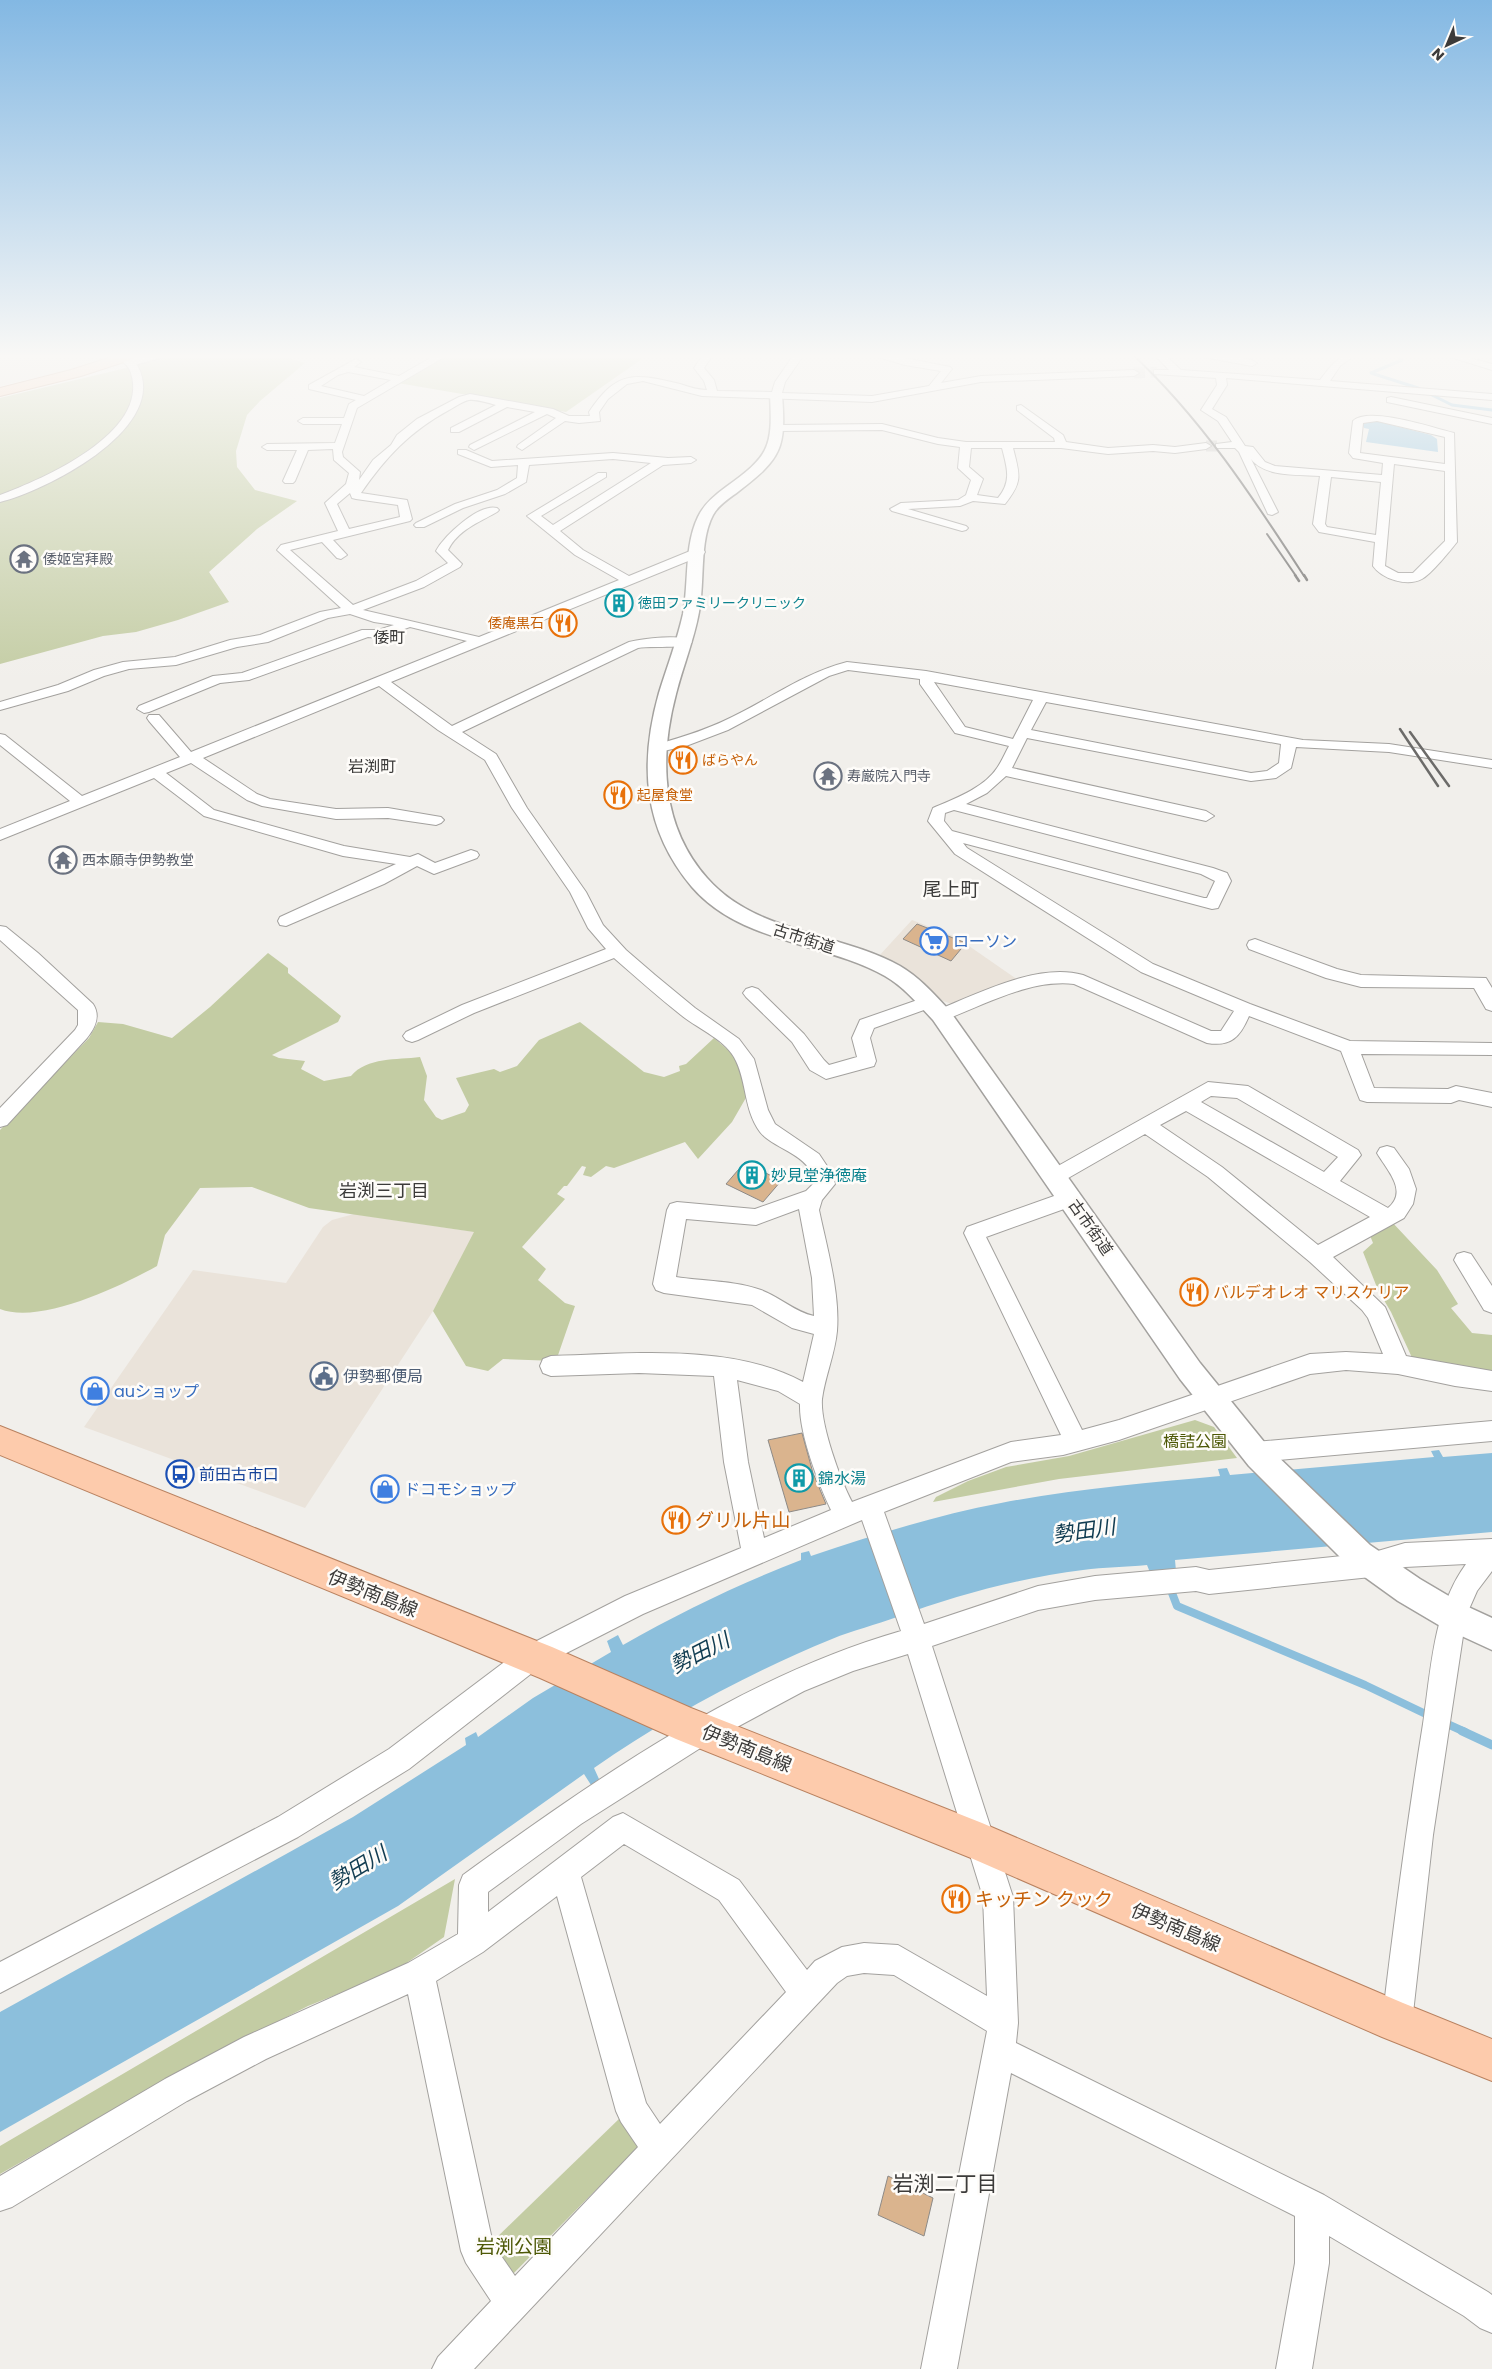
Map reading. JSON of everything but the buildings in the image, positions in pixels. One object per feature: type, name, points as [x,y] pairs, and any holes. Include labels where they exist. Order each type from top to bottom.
[{"type":"main road","name":"伊勢南島線","points":[[0,1440],[542,1661],[696,1728],[982,1843],[1397,2022],[1492,2060]]},
{"type":"street","points":[[0,500],[56,475],[74,464]]},
{"type":"street","points":[[289,481],[297,464]]},
{"type":"street","points":[[345,464],[355,472],[353,482],[342,496],[332,503],[345,533]]},
{"type":"street","points":[[377,464],[354,494],[356,496],[403,502],[406,519]]},
{"type":"street","points":[[490,464],[506,464]]},
{"type":"street","points":[[420,525],[459,506],[501,492],[522,480],[524,464]]},
{"type":"street","points":[[553,530],[658,464]]},
{"type":"street","name":"古市街道","points":[[765,464],[762,468],[709,509],[701,525],[686,642],[663,711],[658,748],[657,795],[665,828],[679,856],[700,884],[716,899],[748,919],[865,959],[891,971],[935,1008],[1056,1176],[1212,1399],[1257,1455],[1365,1560],[1453,1616],[1492,1634]]},
{"type":"street","points":[[964,464],[963,468],[977,479],[971,497]]},
{"type":"street","points":[[962,528],[896,509],[901,506],[960,502],[971,497],[1001,502],[1012,488],[1012,464]]},
{"type":"street","points":[[1248,464],[1272,512]]},
{"type":"street","points":[[1261,464],[1273,469],[1386,479]]},
{"type":"street","points":[[1389,464],[1379,566],[1381,569],[1400,577],[1413,578],[1420,574],[1451,542],[1450,464]]},
{"type":"street","points":[[1411,464],[1450,468]]},
{"type":"street","points":[[1326,474],[1319,524],[1323,530],[1381,539]]},
{"type":"street","points":[[602,475],[532,516],[553,530],[565,543],[582,555],[628,580]]},
{"type":"street","points":[[577,477],[602,475],[632,480]]},
{"type":"street","points":[[438,538],[493,510]]},
{"type":"street","points":[[0,706],[63,688],[99,673],[128,665],[190,657],[236,644],[263,640],[325,615],[351,610],[420,584],[456,564],[442,551],[438,538],[420,525],[406,519],[283,550],[351,610],[374,618],[414,624],[481,641]]},
{"type":"street","points":[[325,538],[340,555]]},
{"type":"street","points":[[0,835],[699,552]]},
{"type":"street","points":[[414,624],[379,634],[367,633],[244,677],[218,679],[149,713],[190,758],[252,797],[267,803],[336,814],[388,812],[436,820]]},
{"type":"street","points":[[451,732],[634,645],[648,642],[686,642]]},
{"type":"street","points":[[658,748],[686,743],[716,730],[835,669],[855,666],[926,675],[1289,742],[1389,748],[1492,764]]},
{"type":"street","points":[[926,675],[927,684],[960,730],[1020,738],[1251,777],[1270,775],[1286,765],[1289,742]]},
{"type":"street","points":[[381,681],[451,732],[490,757],[520,808],[578,892],[596,928],[617,950],[689,1012],[733,1043],[745,1059],[758,1110],[764,1124],[768,1129],[810,1156],[821,1173],[825,1184],[814,1196],[809,1210],[823,1278],[826,1327],[812,1399],[811,1416],[817,1440],[838,1500],[846,1514]]},
{"type":"street","points":[[1042,696],[1002,771],[985,788],[938,811],[935,816],[936,821],[961,851],[1147,968],[1244,1008],[1349,1047],[1492,1049]]},
{"type":"street","points":[[0,738],[80,802]]},
{"type":"street","points":[[1002,771],[1206,816]]},
{"type":"street","points":[[154,772],[209,813],[343,851],[417,859],[434,869],[471,855]]},
{"type":"street","points":[[947,834],[1204,903],[1212,904],[1215,901],[1223,881],[1221,877],[1207,871],[953,805]]},
{"type":"street","points":[[286,921],[417,859]]},
{"type":"street","points":[[0,931],[32,957],[87,1008],[88,1018],[87,1026],[73,1044],[0,1120]]},
{"type":"street","points":[[1255,946],[1332,974],[1361,981],[1480,982],[1492,1005]]},
{"type":"street","points":[[412,1036],[468,1009],[617,950]]},
{"type":"street","points":[[752,993],[798,1038],[818,1065],[826,1072],[867,1061],[861,1038],[866,1024],[1057,976],[1077,979],[1207,1037],[1218,1040],[1224,1039],[1230,1034],[1244,1008]]},
{"type":"street","points":[[1349,1047],[1367,1095],[1451,1096],[1456,1093],[1492,1100]]},
{"type":"street","points":[[1056,1176],[1208,1089],[1241,1091],[1351,1155],[1327,1182]]},
{"type":"street","points":[[1186,1102],[1387,1217]]},
{"type":"street","points":[[1146,1125],[1215,1172],[1317,1256],[1370,1304],[1377,1313],[1398,1364]]},
{"type":"street","points":[[1317,1256],[1387,1217],[1402,1206],[1407,1190],[1402,1173],[1387,1153]]},
{"type":"street","points":[[814,1196],[756,1217],[677,1210],[664,1284],[755,1297],[773,1305],[800,1322],[826,1327]]},
{"type":"street","points":[[1071,1198],[974,1232],[1076,1442]]},
{"type":"street","points":[[1464,1260],[1492,1304]]},
{"type":"street","points":[[0,1978],[296,1821],[399,1759],[542,1661],[634,1605],[846,1514],[872,1512],[1011,1452],[1076,1442],[1148,1422],[1280,1373],[1310,1364],[1346,1361],[1398,1364],[1454,1376],[1492,1381]]},
{"type":"street","points":[[551,1366],[656,1363],[725,1369],[763,1376],[786,1384],[812,1399]]},
{"type":"street","points":[[725,1369],[728,1418],[738,1483],[755,1554]]},
{"type":"street","points":[[1257,1455],[1492,1431]]},
{"type":"street","points":[[872,1512],[915,1633],[998,1897],[1001,2037],[939,2369]]},
{"type":"street","points":[[473,1942],[473,1886],[571,1814],[696,1728],[794,1682],[915,1633],[1038,1598],[1095,1588],[1186,1580],[1209,1582],[1405,1555],[1492,1551]]},
{"type":"street","points":[[1397,2022],[1418,1835],[1435,1739],[1453,1616],[1461,1594],[1484,1561],[1492,1555]]},
{"type":"street","points":[[0,2195],[176,2090],[246,2053],[418,1974],[473,1942],[623,1827],[729,1890],[806,1993]]},
{"type":"street","points":[[565,1873],[632,2111],[659,2149]]},
{"type":"street","points":[[450,2369],[826,1972],[842,1962],[864,1958],[898,1960],[1001,2037],[1312,2207],[1476,2304],[1492,2316]]},
{"type":"street","points":[[418,1974],[478,2251],[512,2302]]},
{"type":"street","points":[[1294,2369],[1312,2263],[1312,2207]]},
{"type":"shaded area","points":[[912,920],[956,937],[1018,980],[952,1004],[943,1001],[915,977],[879,956]]},
{"type":"shaded area","points":[[354,1214],[475,1232],[433,1311],[305,1508],[84,1427],[193,1270],[286,1283],[323,1227],[332,1220]]},
{"type":"green space","points":[[0,464],[237,464],[237,467],[255,490],[297,501],[257,529],[209,572],[229,602],[136,632],[103,636],[0,664]]},
{"type":"green space","points":[[268,953],[288,968],[288,973],[341,1016],[338,1022],[272,1055],[279,1058],[305,1061],[301,1069],[324,1081],[351,1076],[365,1065],[374,1062],[420,1057],[427,1076],[424,1100],[436,1117],[442,1120],[465,1112],[469,1105],[456,1078],[494,1069],[500,1072],[517,1066],[539,1040],[580,1022],[644,1072],[664,1077],[680,1071],[679,1066],[686,1064],[714,1038],[742,1062],[747,1096],[732,1122],[698,1159],[685,1142],[614,1168],[606,1166],[591,1177],[583,1175],[586,1167],[582,1166],[567,1186],[564,1186],[557,1194],[565,1199],[522,1247],[546,1269],[538,1280],[565,1303],[575,1306],[556,1361],[503,1359],[488,1371],[466,1366],[433,1311],[474,1232],[309,1208],[252,1187],[200,1188],[165,1235],[157,1266],[123,1283],[102,1293],[58,1308],[17,1313],[0,1309],[0,1130],[89,1038],[98,1022],[123,1024],[172,1038],[210,1007]]},
{"type":"green space","points":[[1391,1221],[1437,1270],[1458,1304],[1451,1308],[1472,1333],[1492,1335],[1492,1375],[1414,1362],[1391,1312],[1378,1290],[1363,1252],[1373,1243],[1369,1233]]},
{"type":"green space","name":"橋詰公園","points":[[1195,1420],[1214,1427],[1237,1458],[1059,1479],[933,1502],[936,1497],[968,1481],[1006,1467],[1069,1456]]},
{"type":"green space","points":[[455,1879],[444,1937],[395,1971],[308,2006],[183,2070],[0,2174],[0,2146]]},
{"type":"green space","name":"岩渕公園","points":[[621,2117],[639,2146],[510,2277],[490,2244]]},
{"type":"water","name":"勢田川","points":[[1439,1450],[1443,1457],[1492,1453],[1492,1532],[1175,1560],[1176,1571],[1151,1575],[1147,1565],[1059,1573],[966,1595],[832,1639],[739,1681],[650,1731],[594,1768],[599,1779],[591,1785],[584,1774],[398,1906],[0,2132],[0,2012],[353,1817],[466,1745],[465,1738],[476,1732],[478,1737],[533,1698],[611,1652],[607,1641],[618,1635],[623,1645],[710,1599],[801,1560],[801,1553],[809,1551],[811,1556],[953,1513],[1028,1498],[1083,1490],[1220,1476],[1218,1469],[1227,1468],[1230,1475],[1434,1457],[1431,1451]]},
{"type":"waterway","points":[[1169,1585],[1177,1606],[1365,1685],[1432,1717]]},
{"type":"waterway","points":[[1443,1722],[1465,1732]]},
{"type":"waterway","points":[[1462,1731],[1492,1745]]},
{"type":"railway","points":[[1227,464],[1304,576]]},
{"type":"railway","points":[[1267,534],[1296,576]]},
{"type":"railway","points":[[1295,575],[1299,581]]},
{"type":"railway","points":[[1304,575],[1307,580]]},
{"type":"railway","points":[[1400,729],[1438,786]]},
{"type":"railway","points":[[1410,732],[1449,786]]},
{"type":"place","name":"倭姬宮拜殿","points":[[24,559]]},
{"type":"place","name":"徳田ファミリークリニック","points":[[619,603]]},
{"type":"place","name":"倭庵黒石","points":[[563,623]]},
{"type":"place","name":"ばらやん","points":[[683,760]]},
{"type":"place","name":"寿厳院入門寺","points":[[828,776]]},
{"type":"place","name":"起屋食堂","points":[[618,795]]},
{"type":"place","name":"西本願寺伊勢教堂","points":[[63,860]]},
{"type":"place","name":"ローソン","points":[[934,941]]},
{"type":"place","name":"妙見堂浄徳庵","points":[[752,1175]]},
{"type":"place","name":"バルデオレオ マリスケリア","points":[[1194,1292]]},
{"type":"place","name":"伊勢郵便局","points":[[324,1376]]},
{"type":"place","name":"auショップ","points":[[95,1391]]},
{"type":"place","name":"前田古市口","points":[[180,1474]]},
{"type":"place","name":"錦水湯","points":[[799,1478]]},
{"type":"place","name":"ドコモショップ","points":[[385,1489]]},
{"type":"place","name":"グリル片山","points":[[676,1520]]},
{"type":"place","name":"キッチン クック","points":[[956,1899]]},
{"type":"district","name":"倭町","points":[[389,637]]},
{"type":"district","name":"岩渕町","points":[[372,766]]},
{"type":"district","name":"尾上町","points":[[951,889]]},
{"type":"district","name":"岩渕三丁目","points":[[384,1191]]},
{"type":"district","name":"岩渕二丁目","points":[[945,2184]]}]
